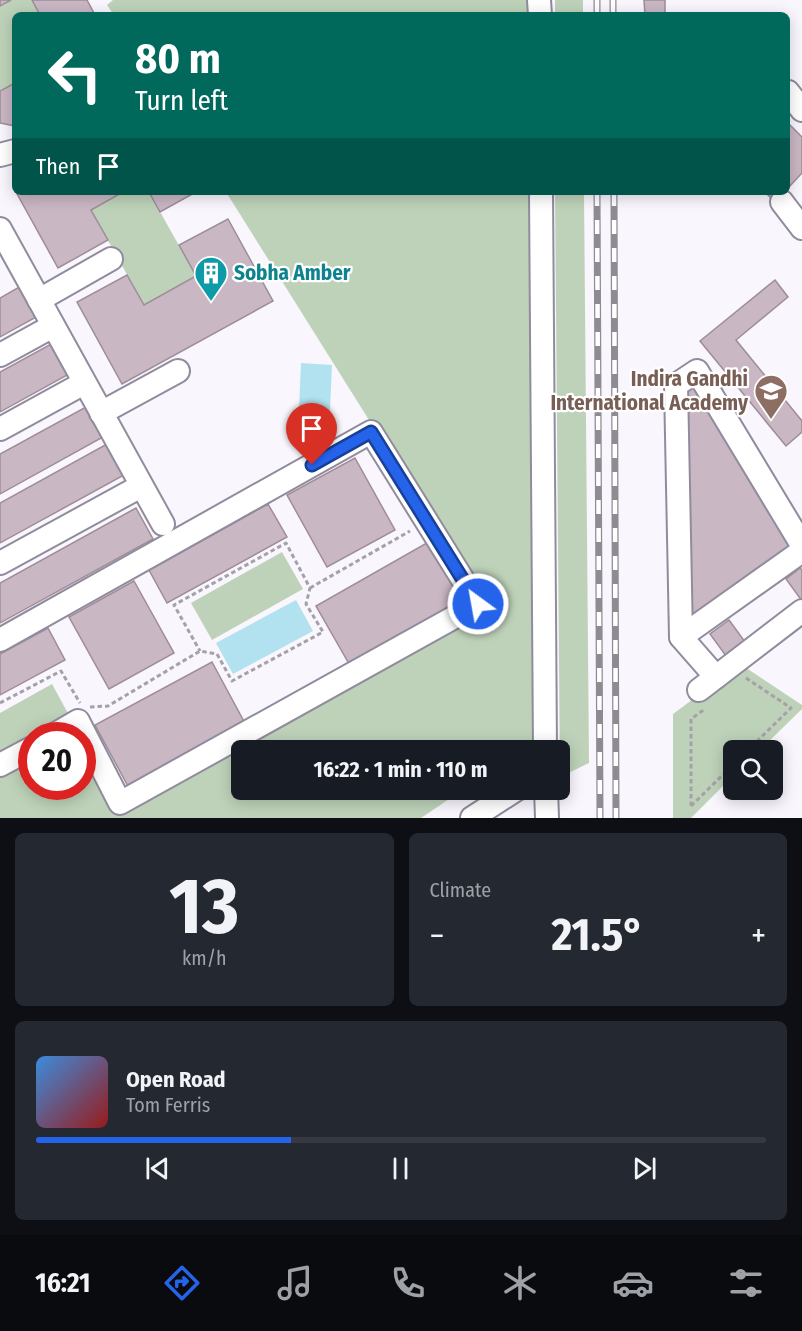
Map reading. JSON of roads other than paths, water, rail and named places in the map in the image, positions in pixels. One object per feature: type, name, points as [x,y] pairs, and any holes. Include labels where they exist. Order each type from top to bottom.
[{"type":"street","points":[[790,95],[802,110]]},
{"type":"street","points":[[541,195],[545,740]]},
{"type":"street","points":[[782,202],[802,228]]},
{"type":"street","points":[[0,229],[9,266],[39,300],[163,524]]},
{"type":"street","points":[[39,300],[111,259]]},
{"type":"street","points":[[0,355],[53,326]]},
{"type":"street","points":[[101,413],[178,371]]},
{"type":"street","points":[[802,545],[697,371],[676,385],[681,637],[708,691],[802,611]]},
{"type":"street","points":[[0,429],[84,383]]},
{"type":"street","points":[[0,640],[371,432],[478,604],[120,803],[96,756]]},
{"type":"street","points":[[0,563],[141,486]]},
{"type":"street","points":[[681,637],[802,551]]},
{"type":"street","points":[[0,765],[18,755]]},
{"type":"street","points":[[472,818],[500,800]]},
{"type":"street","points":[[546,800],[547,818]]},
{"type":"water","points":[[301,363],[332,365],[330,410],[299,409]]},
{"type":"water","points":[[296,600],[313,631],[233,674],[216,643]]},
{"type":"railway","points":[[597,0],[597,12]]},
{"type":"railway","points":[[613,0],[613,12]]},
{"type":"railway","points":[[597,195],[600,818]]},
{"type":"railway","points":[[614,195],[616,818]]},
{"type":"place","name":"Sobha Amber","points":[[211,302]]},
{"type":"place","name":"Indira Gandhi International Academy","points":[[771,420]]}]
